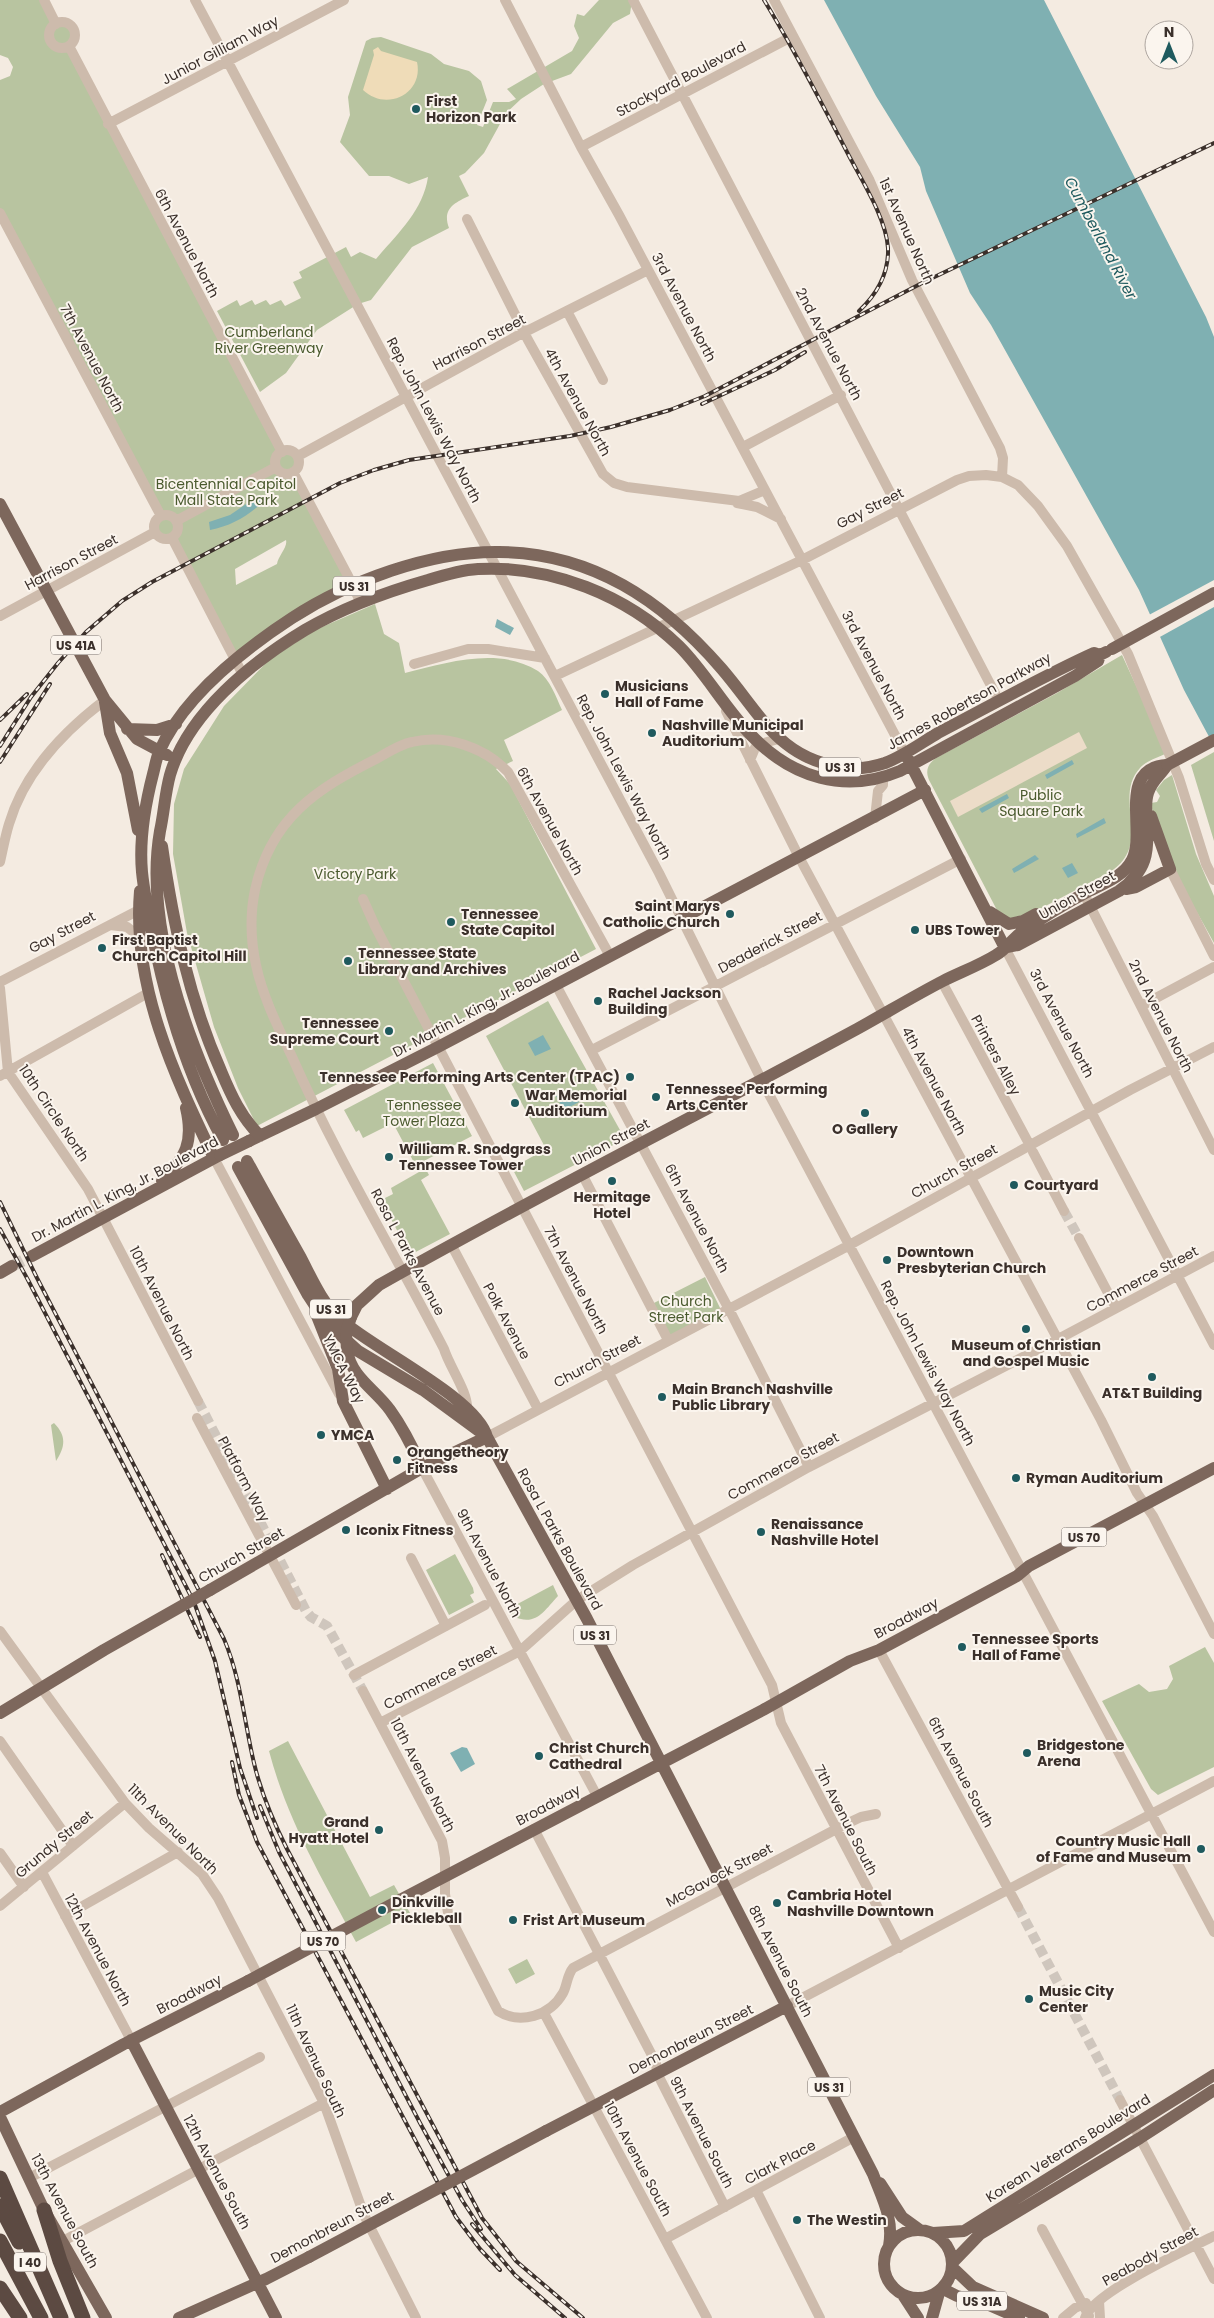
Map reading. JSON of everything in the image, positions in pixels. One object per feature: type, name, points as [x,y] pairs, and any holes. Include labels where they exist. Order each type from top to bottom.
[{"type":"highway","points":[[0,2178],[60,2318]]},
{"type":"highway","name":"I 40","points":[[0,2206],[60,2318]]},
{"type":"highway","points":[[44,2210],[60,2262],[83,2318]]},
{"type":"highway","name":"I 40","points":[[0,2241],[38,2314]]},
{"type":"highway","points":[[0,2252],[38,2314]]},
{"type":"highway","points":[[0,2288],[20,2318]]},
{"type":"main road","name":"US 41A","points":[[0,504],[105,700],[137,739],[159,752],[176,758]]},
{"type":"main road","name":"James Robertson Parkway","points":[[159,752],[176,724],[201,691],[236,660],[293,617],[327,597],[380,575],[417,564],[489,552],[531,555],[568,561],[601,573],[630,588],[674,620],[722,670],[745,701],[779,739],[815,759],[833,766],[853,768],[880,765],[894,760],[904,752],[1050,673],[1094,653],[1106,652]]},
{"type":"main road","name":"James Robertson Parkway","points":[[176,758],[195,727],[218,698],[243,675],[302,632],[361,603],[463,570],[522,570],[548,575],[582,586],[615,600],[645,617],[679,646],[761,744],[789,764],[821,778],[851,783],[883,778],[911,764],[1075,676],[1098,661],[1106,652],[1214,593]]},
{"type":"main road","points":[[105,700],[110,733],[129,781],[142,856]]},
{"type":"main road","points":[[127,729],[163,729],[176,724]]},
{"type":"main road","points":[[1142,822],[1137,789],[1157,766],[1167,765],[1214,740]]},
{"type":"main road","name":"US 31","points":[[159,752],[144,818],[142,871],[162,984],[186,1059],[228,1137],[199,1061],[173,978],[157,892],[156,855],[169,778],[176,758]]},
{"type":"main road","name":"3rd Avenue North","points":[[904,752],[988,910],[1005,948]]},
{"type":"main road","points":[[1142,822],[1149,777]]},
{"type":"main road","name":"Dr. Martin L. King, Jr. Boulevard","points":[[32,1256],[218,1156],[438,1047],[681,917],[875,818],[925,790]]},
{"type":"main road","points":[[1119,890],[1136,887],[1170,869],[1154,824],[1147,795]]},
{"type":"main road","name":"Union Street","points":[[1005,948],[1018,945],[1119,890],[1133,880],[1145,860],[1148,848],[1142,822]]},
{"type":"main road","name":"Union Street","points":[[346,1351],[346,1332],[351,1317],[358,1305],[368,1294],[403,1272],[641,1142],[762,1081],[942,982],[999,954],[1038,921],[1071,900],[1116,877],[1130,864],[1136,851],[1142,822]]},
{"type":"main road","points":[[160,831],[172,908],[197,1006],[218,1065],[255,1138]]},
{"type":"main road","points":[[142,871],[139,910],[140,950],[148,993],[183,1091],[189,1120],[185,1155],[173,1170],[150,1192]]},
{"type":"main road","points":[[988,910],[1002,922],[1015,924],[1071,900]]},
{"type":"main road","points":[[183,1091],[218,1156]]},
{"type":"main road","name":"Rosa L Parks Boulevard","points":[[487,1437],[423,1390],[358,1351],[326,1321],[308,1295],[242,1164],[321,1295],[338,1318],[377,1346],[441,1387],[482,1425],[662,1762]]},
{"type":"main road","points":[[0,1273],[12,1266]]},
{"type":"main road","points":[[308,1295],[338,1369],[343,1401]]},
{"type":"main road","name":"9th Avenue North","points":[[346,1351],[356,1374],[390,1410],[404,1432],[422,1468]]},
{"type":"main road","name":"YMCA Way","points":[[343,1401],[387,1489]]},
{"type":"main road","name":"Church Street","points":[[0,1713],[104,1650],[422,1468],[487,1437]]},
{"type":"main road","name":"Broadway","points":[[0,2112],[130,2040],[248,1981],[850,1661],[879,1650],[1023,1570],[1214,1468]]},
{"type":"main road","name":"8th Avenue South","points":[[662,1762],[873,2174],[889,2214],[891,2233],[889,2246]]},
{"type":"main road","name":"Demonbreun Street","points":[[178,2318],[257,2283],[309,2257],[787,2006]]},
{"type":"main road","name":"12th Avenue South","points":[[130,2040],[276,2318]]},
{"type":"main road","name":"Korean Veterans Boulevard","points":[[934,2233],[964,2230],[1132,2124],[1214,2075]]},
{"type":"main road","name":"Korean Veterans Boulevard","points":[[953,2265],[980,2234],[1140,2138],[1214,2090]]},
{"type":"main road","name":"13th Avenue South","points":[[0,2118],[44,2210],[106,2318]]},
{"type":"main road","name":"8th Avenue South","points":[[873,2174],[902,2217],[920,2230]]},
{"type":"main road","points":[[889,2246],[903,2234],[920,2230]]},
{"type":"main road","name":"US 31","points":[[920,2230],[934,2233]]},
{"type":"main road","points":[[932,2318],[941,2291],[953,2265],[948,2246],[934,2233]]},
{"type":"main road","name":"US 31","points":[[889,2246],[884,2269],[890,2284],[903,2295],[918,2318]]},
{"type":"main road","name":"US 31A","points":[[953,2265],[973,2287],[1043,2318]]},
{"type":"main road","points":[[903,2295],[920,2298],[941,2291]]},
{"type":"main road","name":"US 31A","points":[[941,2291],[980,2301],[1019,2318]]},
{"type":"street","points":[[44,0],[56,24]]},
{"type":"street","name":"Rep. John Lewis Way North","points":[[195,0],[555,676],[681,917],[762,1081],[851,1245],[1214,1932]]},
{"type":"street","name":"Junior Gilliam Way","points":[[108,124],[344,0]]},
{"type":"street","name":"3rd Avenue North","points":[[505,0],[581,147],[743,446],[904,752]]},
{"type":"street","name":"2nd Avenue North","points":[[633,0],[841,395],[999,701]]},
{"type":"street","name":"1st Avenue North","points":[[774,0],[869,179],[912,280],[1000,448],[1003,458],[1002,477]]},
{"type":"street","points":[[66,23],[74,30],[75,38],[68,46],[59,47],[51,42],[50,30],[56,24],[66,23]]},
{"type":"street","name":"Stockyard Boulevard","points":[[581,147],[793,36]]},
{"type":"street","name":"6th Avenue North","points":[[68,46],[282,452]]},
{"type":"street","name":"7th Avenue North","points":[[0,213],[161,516]]},
{"type":"street","name":"4th Avenue North","points":[[467,219],[525,333],[604,474],[614,483],[627,487],[728,501],[746,500],[765,490]]},
{"type":"street","name":"Harrison Street","points":[[298,456],[525,333],[648,270]]},
{"type":"street","points":[[568,311],[603,380]]},
{"type":"street","points":[[743,446],[841,395]]},
{"type":"street","points":[[290,450],[298,456],[299,465],[293,472],[282,473],[276,467],[276,457],[282,452],[290,450]]},
{"type":"street","points":[[176,521],[276,467]]},
{"type":"street","points":[[293,472],[354,586],[361,603]]},
{"type":"street","name":"Gay Street","points":[[555,676],[802,560],[963,478],[980,475],[1002,477],[1027,492],[1067,546],[1128,654],[1179,778],[1206,864],[1214,880]]},
{"type":"street","points":[[728,501],[757,507],[781,519]]},
{"type":"street","points":[[161,516],[169,516],[176,521],[177,531],[172,538],[162,538],[155,532],[154,524],[161,516]]},
{"type":"street","name":"Harrison Street","points":[[0,616],[155,532]]},
{"type":"street","points":[[172,538],[243,675]]},
{"type":"street","points":[[414,664],[468,649],[488,648],[545,658]]},
{"type":"street","name":"4th Avenue North","points":[[718,694],[799,857],[1137,1493],[1153,1516],[1214,1634]]},
{"type":"street","points":[[0,862],[9,823],[24,787],[37,767],[67,733],[105,700]]},
{"type":"street","points":[[750,760],[753,751],[761,744],[779,739]]},
{"type":"street","name":"6th Avenue North","points":[[316,1109],[270,1008],[257,971],[252,932],[255,893],[266,857],[290,817],[308,799],[323,788],[368,763],[412,742],[439,740],[467,746],[497,761],[508,772],[518,789],[610,956]]},
{"type":"street","points":[[875,818],[878,791],[883,785],[883,778]]},
{"type":"street","name":"Deaderick Street","points":[[592,1050],[961,859]]},
{"type":"street","points":[[1170,869],[1214,956]]},
{"type":"street","name":"2nd Avenue North","points":[[1084,894],[1214,1150]]},
{"type":"street","name":"7th Avenue North","points":[[363,900],[772,1685],[775,1702]]},
{"type":"street","name":"Gay Street","points":[[0,982],[139,910]]},
{"type":"street","points":[[107,925],[127,927],[140,937]]},
{"type":"street","name":"3rd Avenue North","points":[[1005,948],[1214,1344]]},
{"type":"street","points":[[1140,1006],[1214,968]]},
{"type":"street","name":"Printers Alley","points":[[942,982],[984,1064],[1027,1140]]},
{"type":"street","name":"6th Avenue North","points":[[556,985],[729,1309],[809,1466]]},
{"type":"street","name":"10th Circle North","points":[[0,988],[4,1074],[88,1189],[103,1217]]},
{"type":"street","points":[[4,1074],[148,993]]},
{"type":"street","name":"Church Street","points":[[487,1437],[851,1245],[1172,1068],[1214,1047]]},
{"type":"street","name":"Rosa L Parks Avenue","points":[[316,1109],[403,1272],[468,1402],[467,1410]]},
{"type":"street","points":[[1034,1152],[1064,1211]]},
{"type":"street","name":"YMCA Way","points":[[218,1156],[343,1401]]},
{"type":"street","points":[[582,1174],[668,1340]]},
{"type":"street","name":"10th Avenue North","points":[[103,1217],[198,1401]]},
{"type":"street","points":[[1079,1238],[1116,1308]]},
{"type":"street","name":"Polk Avenue","points":[[452,1246],[538,1409]]},
{"type":"street","name":"Commerce Street","points":[[380,1723],[520,1651],[577,1600],[633,1565],[809,1466],[1057,1340],[1214,1256]]},
{"type":"street","name":"Platform Way","points":[[197,1418],[296,1605]]},
{"type":"street","name":"9th Avenue North","points":[[422,1468],[597,1796]]},
{"type":"street","points":[[411,1558],[446,1626]]},
{"type":"street","points":[[354,1675],[485,1605]]},
{"type":"street","name":"11th Avenue North","points":[[0,1631],[124,1803],[148,1828],[202,1874],[218,1898],[262,1980]]},
{"type":"street","name":"6th Avenue South","points":[[879,1650],[1018,1907]]},
{"type":"street","name":"10th Avenue North","points":[[363,1691],[438,1833],[444,1851],[445,1875]]},
{"type":"street","name":"7th Avenue South","points":[[775,1702],[781,1723],[899,1948]]},
{"type":"street","points":[[0,1741],[73,1846]]},
{"type":"street","name":"Demonbreun Street","points":[[787,2006],[1214,1781]]},
{"type":"street","name":"Grundy Street","points":[[0,1906],[124,1803]]},
{"type":"street","name":"McGavock Street","points":[[544,2013],[561,1996],[573,1968],[836,1829],[861,1818],[876,1814]]},
{"type":"street","name":"9th Avenue South","points":[[534,1830],[656,2063],[657,2073],[725,2207]]},
{"type":"street","points":[[65,1916],[178,1852]]},
{"type":"street","points":[[0,1853],[24,1887]]},
{"type":"street","name":"12th Avenue North","points":[[42,1872],[130,2040]]},
{"type":"street","points":[[445,1875],[448,1913],[498,2011],[518,2018],[544,2013]]},
{"type":"street","name":"11th Avenue South","points":[[262,1980],[324,2103],[364,2215],[416,2318]]},
{"type":"street","name":"10th Avenue South","points":[[544,2013],[707,2318]]},
{"type":"street","points":[[29,2178],[167,2108],[260,2057]]},
{"type":"street","points":[[1120,2100],[1214,2279]]},
{"type":"street","points":[[63,2241],[324,2103]]},
{"type":"street","name":"Clark Place","points":[[665,2239],[854,2137]]},
{"type":"street","name":"9th Avenue South","points":[[756,2190],[820,2318]]},
{"type":"street","points":[[1042,2229],[1086,2313]]},
{"type":"street","name":"Peabody Street","points":[[1063,2318],[1086,2313],[1112,2290],[1214,2236]]},
{"type":"street","name":"Peabody Street","points":[[1099,2301],[1100,2318]]},
{"type":"green space","name":"Bicentennial Capitol Mall State Park","points":[[0,0],[44,0],[56,24],[66,23],[73,28],[75,36],[71,44],[282,452],[292,451],[299,459],[299,465],[295,471],[354,586],[235,660],[168,539],[156,534],[154,523],[161,516],[0,213],[0,80],[10,76],[13,67],[8,58],[0,55]],"holes":[[[286,540],[277,564],[236,585],[235,569]]]},
{"type":"green space","name":"Cumberland River Greenway","points":[[599,0],[632,0],[630,14],[613,23],[571,74],[544,84],[521,99],[506,113],[484,153],[465,173],[459,176],[469,196],[454,204],[448,211],[447,221],[449,228],[412,247],[371,300],[358,304],[317,330],[286,373],[260,392],[217,311],[237,300],[240,306],[252,300],[255,305],[266,300],[270,305],[281,300],[285,306],[301,298],[293,282],[302,278],[299,272],[346,247],[351,257],[360,252],[376,259],[415,211],[425,189],[428,177],[409,184],[389,176],[369,176],[340,142],[350,115],[348,97],[366,41],[381,37],[431,54],[444,64],[469,71],[481,81],[487,100],[477,125],[483,127],[493,102],[509,102],[516,99],[507,89],[572,51],[579,38],[574,26],[577,14],[584,16]]},
{"type":"green space","name":"Victory Park","points":[[375,604],[384,634],[399,643],[405,673],[455,661],[489,658],[506,659],[522,663],[538,671],[549,683],[562,710],[504,740],[513,761],[496,769],[510,784],[596,949],[257,1126],[238,1088],[214,1027],[187,933],[173,854],[174,804],[184,769],[224,706],[269,660],[315,630]]},
{"type":"green space","name":"Public Square Park","points":[[1122,655],[1167,753],[1149,761],[1140,768],[1132,780],[1130,793],[1131,835],[1129,848],[1123,861],[1110,872],[1017,921],[999,914],[929,780],[928,768],[936,758],[1057,693]]},
{"type":"green space","points":[[1214,752],[1214,841],[1191,765]]},
{"type":"green space","points":[[1172,775],[1196,854],[1214,896],[1214,943],[1168,857],[1155,821],[1151,803],[1157,802],[1160,796],[1156,790],[1164,780]]},
{"type":"green space","points":[[548,1001],[625,1139],[524,1191],[512,1168],[546,1149],[486,1036]]},
{"type":"green space","name":"Tennessee Tower Plaza","points":[[433,1063],[472,1136],[422,1162],[429,1175],[421,1180],[450,1234],[410,1255],[381,1200],[393,1194],[391,1188],[419,1172],[393,1123],[363,1138],[359,1130],[356,1132],[344,1110]]},
{"type":"green space","name":"Church Street Park","points":[[705,1277],[722,1312],[668,1340],[650,1305]]},
{"type":"green space","points":[[54,1423],[63,1437],[63,1446],[56,1461],[51,1425]]},
{"type":"green space","points":[[455,1554],[473,1588],[474,1593],[470,1595],[474,1602],[449,1615],[426,1570]]},
{"type":"green space","points":[[553,1585],[558,1596],[538,1616],[527,1620],[512,1616],[510,1608]]},
{"type":"green space","points":[[1205,1647],[1214,1663],[1214,1767],[1158,1795],[1151,1789],[1102,1701],[1139,1684],[1149,1692],[1167,1689],[1173,1679],[1169,1666]]},
{"type":"green space","points":[[288,1741],[370,1897],[394,1885],[410,1913],[356,1942],[307,1849],[277,1776],[269,1751]]},
{"type":"green space","points":[[527,1959],[535,1974],[516,1984],[508,1969]]},
{"type":"sand","points":[[378,47],[381,51],[417,62],[418,73],[415,83],[409,91],[401,96],[392,99],[382,99],[372,96],[363,90],[374,55],[373,50]]},
{"type":"shaded area","points":[[1079,732],[1087,748],[958,817],[950,801]]},
{"type":"water","name":"Cumberland River","points":[[824,0],[1044,0],[1206,317],[1214,337],[1214,746],[1184,690],[1139,590],[991,325],[970,293],[926,191],[920,167],[876,96]]},
{"type":"water","points":[[258,496],[262,503],[250,513],[231,523],[210,530],[209,522],[230,515]]},
{"type":"water","points":[[497,619],[514,628],[510,635],[495,627]]},
{"type":"water","points":[[1072,760],[1074,764],[1047,779],[1045,775]]},
{"type":"water","points":[[1007,794],[1009,798],[982,813],[979,809]]},
{"type":"water","points":[[1104,818],[1106,823],[1077,838],[1076,834]]},
{"type":"water","points":[[1035,855],[1039,859],[1014,873],[1012,869]]},
{"type":"water","points":[[1072,863],[1078,873],[1068,878],[1062,868]]},
{"type":"water","points":[[543,1035],[551,1049],[535,1056],[528,1043]]},
{"type":"water","points":[[571,1088],[579,1102],[564,1110],[556,1096]]},
{"type":"water","points":[[462,1747],[467,1748],[475,1764],[461,1772],[450,1753]]},
{"type":"pier","points":[[1214,580],[1214,607],[1158,638],[1147,616]]},
{"type":"tunnel","points":[[1064,1211],[1079,1238]]},
{"type":"tunnel","points":[[12,1266],[32,1256]]},
{"type":"tunnel","points":[[198,1401],[306,1611],[311,1617],[327,1626],[363,1691]]},
{"type":"tunnel","points":[[1018,1907],[1120,2100]]},
{"type":"railway","points":[[764,0],[817,93],[883,224],[888,248],[884,275],[871,298],[859,311]]},
{"type":"railway","points":[[0,746],[31,697],[58,663],[86,632],[122,601],[152,582],[340,483],[374,470],[409,460],[570,436],[611,427],[670,410],[705,396],[924,282],[1214,143]]},
{"type":"railway","points":[[702,404],[775,370],[805,352]]},
{"type":"railway","points":[[0,762],[50,684]]},
{"type":"railway","points":[[0,720],[27,694]]},
{"type":"railway","points":[[0,1202],[37,1278],[224,1639],[238,1685],[260,1785],[287,1849],[482,2218],[516,2261],[583,2318]]},
{"type":"railway","points":[[0,1229],[194,1602],[215,1661],[240,1768],[257,1818]]},
{"type":"railway","points":[[162,1555],[200,1637]]},
{"type":"railway","points":[[232,1762],[239,1795],[257,1842],[456,2217],[480,2249],[500,2270]]},
{"type":"railway","points":[[260,1806],[279,1852],[420,2123],[462,2200],[481,2229]]},
{"type":"railway","points":[[472,2224],[515,2275],[565,2318]]},
{"type":"place","name":"First Horizon Park","points":[[416,109]]},
{"type":"place","name":"Musicians Hall of Fame","points":[[605,694]]},
{"type":"place","name":"Nashville Municipal Auditorium","points":[[652,733]]},
{"type":"place","name":"Saint Marys Catholic Church","points":[[730,914]]},
{"type":"place","name":"Tennessee State Capitol","points":[[451,922]]},
{"type":"place","name":"UBS Tower","points":[[915,930]]},
{"type":"place","name":"First Baptist Church Capitol Hill","points":[[102,948]]},
{"type":"place","name":"Tennessee State Library and Archives","points":[[348,961]]},
{"type":"place","name":"Rachel Jackson Building","points":[[598,1001]]},
{"type":"place","name":"Tennessee Supreme Court","points":[[389,1031]]},
{"type":"place","name":"Tennessee Performing Arts Center (TPAC)","points":[[630,1077]]},
{"type":"place","name":"Tennessee Performing Arts Center","points":[[656,1097]]},
{"type":"place","name":"War Memorial Auditorium","points":[[515,1103]]},
{"type":"place","name":"O Gallery","points":[[865,1113]]},
{"type":"place","name":"William R. Snodgrass Tennessee Tower","points":[[389,1157]]},
{"type":"place","name":"Hermitage Hotel","points":[[612,1181]]},
{"type":"place","name":"Courtyard","points":[[1014,1185]]},
{"type":"place","name":"Downtown Presbyterian Church","points":[[887,1260]]},
{"type":"place","name":"Museum of Christian and Gospel Music","points":[[1026,1329]]},
{"type":"place","name":"AT&T Building","points":[[1152,1377]]},
{"type":"place","name":"Main Branch Nashville Public Library","points":[[662,1397]]},
{"type":"place","name":"YMCA","points":[[321,1435]]},
{"type":"place","name":"Orangetheory Fitness","points":[[397,1460]]},
{"type":"place","name":"Ryman Auditorium","points":[[1016,1478]]},
{"type":"place","name":"Iconix Fitness","points":[[346,1530]]},
{"type":"place","name":"Renaissance Nashville Hotel","points":[[761,1532]]},
{"type":"place","name":"Tennessee Sports Hall of Fame","points":[[962,1647]]},
{"type":"place","name":"Bridgestone Arena","points":[[1027,1753]]},
{"type":"place","name":"Christ Church Cathedral","points":[[539,1756]]},
{"type":"place","name":"Grand Hyatt Hotel","points":[[379,1830]]},
{"type":"place","name":"Country Music Hall of Fame and Museum","points":[[1201,1849]]},
{"type":"place","name":"Cambria Hotel Nashville Downtown","points":[[777,1903]]},
{"type":"place","name":"Dinkville Pickleball","points":[[382,1910]]},
{"type":"place","name":"Frist Art Museum","points":[[513,1920]]},
{"type":"place","name":"Music City Center","points":[[1029,1999]]},
{"type":"place","name":"The Westin","points":[[797,2220]]}]
